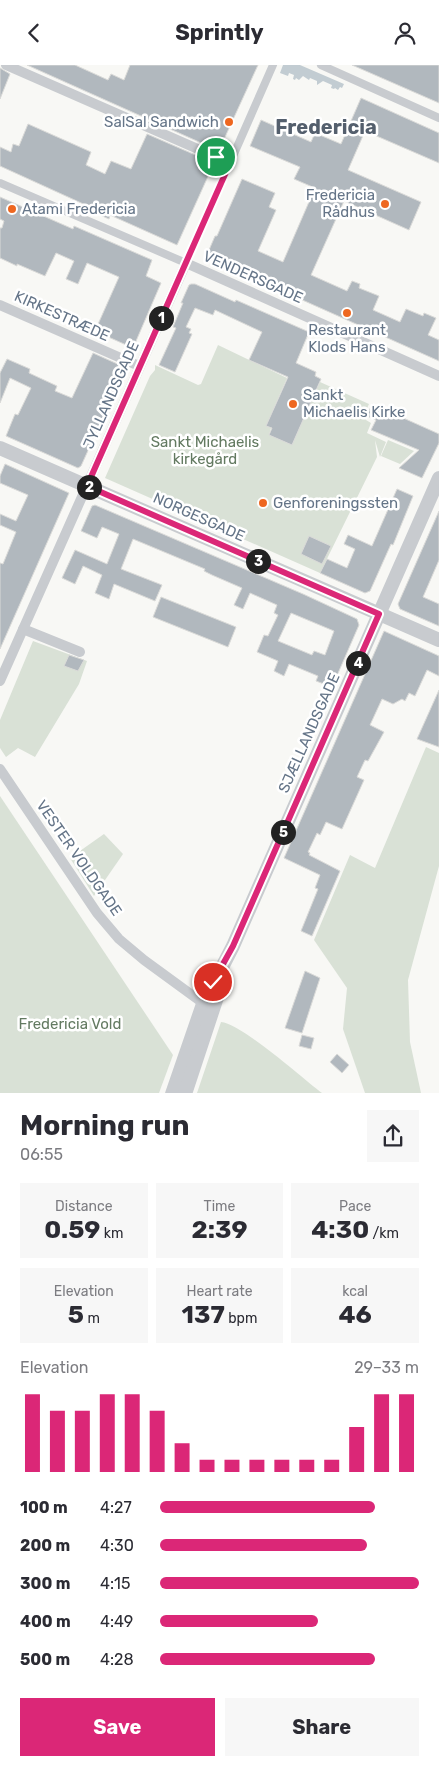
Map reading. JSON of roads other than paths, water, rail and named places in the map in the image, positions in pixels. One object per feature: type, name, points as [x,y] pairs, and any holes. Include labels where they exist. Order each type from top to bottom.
[{"type":"street","points":[[6,65],[230,163]]},
{"type":"street","name":"JYLLANDSGADE","points":[[0,681],[273,65]]},
{"type":"street","points":[[321,65],[439,118]]},
{"type":"street","name":"VENDERSGADE","points":[[0,183],[186,263],[439,376]]},
{"type":"street","name":"KIRKESTRÆDE","points":[[0,305],[139,366]]},
{"type":"street","name":"NORGESGADE","points":[[0,448],[439,640]]},
{"type":"street","name":"SJÆLLANDSGADE","points":[[172,1093],[233,946],[439,478]]},
{"type":"street","points":[[23,629],[80,652]]},
{"type":"street","name":"VESTER VOLDGADE","points":[[0,769],[97,913],[119,939],[144,960],[209,1007]]},
{"type":"street","name":"SJÆLLANDSGADE","points":[[185,1093],[209,1007]]},
{"type":"place","name":"SalSal Sandwich","points":[[229,122]]},
{"type":"place","name":"Fredericia Rådhus","points":[[385,204]]},
{"type":"place","name":"Atami Fredericia","points":[[12,209]]},
{"type":"place","name":"Restaurant Klods Hans","points":[[347,313]]},
{"type":"place","name":"Sankt Michaelis Kirke","points":[[293,404]]},
{"type":"place","name":"Genforeningssten","points":[[263,503]]},
{"type":"district","name":"Fredericia","points":[[326,127]]},
{"type":"park label","name":"Sankt Michaelis kirkegård","points":[[205,450]]},
{"type":"park label","name":"Fredericia Vold","points":[[70,1024]]}]
